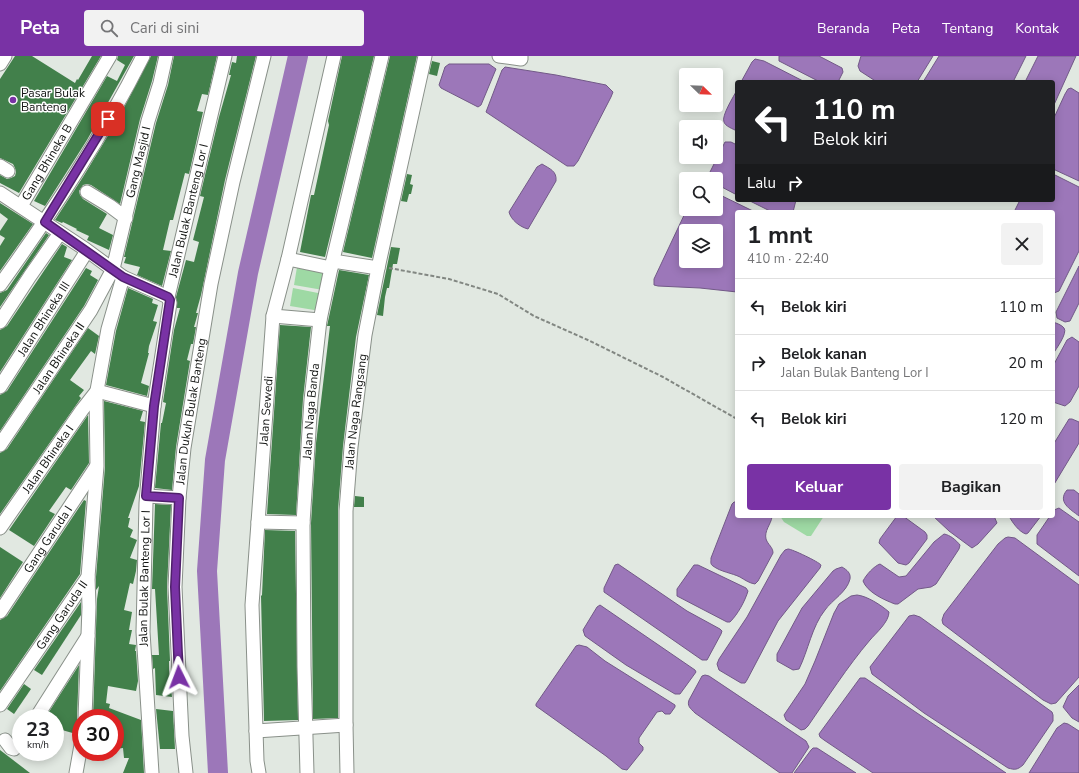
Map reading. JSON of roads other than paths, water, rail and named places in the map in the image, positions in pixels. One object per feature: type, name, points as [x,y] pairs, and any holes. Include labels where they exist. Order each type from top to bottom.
[{"type":"street","points":[[0,64],[5,56]]},
{"type":"street","name":"Gang Bhineka B","points":[[20,206],[110,56]]},
{"type":"street","points":[[0,285],[45,222],[125,92],[143,56]]},
{"type":"street","name":"Gang Masjid I","points":[[118,273],[126,218],[148,121],[160,83],[166,56]]},
{"type":"street","name":"Jalan Bulak Banteng Lor I","points":[[152,773],[143,632],[146,496],[154,406],[170,303],[168,297],[225,56]]},
{"type":"street","name":"Jalan Dukuh Bulak Banteng","points":[[186,773],[182,736],[175,587],[179,498],[185,441],[210,284],[264,56]]},
{"type":"street","name":"Jalan Sewedi","points":[[259,773],[256,730],[252,605],[273,316],[288,259],[334,56]]},
{"type":"street","name":"Jalan Naga Banda","points":[[307,773],[305,727],[303,523],[311,400],[320,320],[382,56]]},
{"type":"street","name":"Jalan Naga Rangsang","points":[[347,773],[346,511],[350,447],[365,335],[378,268],[425,56]]},
{"type":"street","points":[[498,56],[521,59],[522,56]]},
{"type":"street","points":[[87,192],[126,218]]},
{"type":"street","points":[[1,196],[45,222],[118,273],[168,297]]},
{"type":"street","points":[[0,322],[60,233]]},
{"type":"street","name":"Jalan Bhineka III","points":[[0,387],[87,251]]},
{"type":"street","points":[[288,259],[378,268]]},
{"type":"street","name":"Jalan Bhineka I","points":[[96,466],[97,391],[118,273]]},
{"type":"street","name":"Jalan Bhineka II","points":[[0,445],[91,310],[118,273]]},
{"type":"street","points":[[273,316],[320,320]]},
{"type":"street","points":[[97,391],[154,406]]},
{"type":"street","name":"Jalan Bhineka I","points":[[0,528],[82,410],[97,391]]},
{"type":"street","name":"Gang Garuda II","points":[[0,705],[88,577],[96,466]]},
{"type":"street","name":"Gang Garuda I","points":[[0,612],[96,466]]},
{"type":"street","points":[[146,496],[179,498]]},
{"type":"street","points":[[258,522],[303,523]]},
{"type":"street","points":[[85,709],[89,607],[88,577]]},
{"type":"street","points":[[42,709],[88,636]]},
{"type":"street","points":[[256,730],[346,725]]},
{"type":"street","points":[[2,741],[12,748]]},
{"type":"street","points":[[76,773],[78,761]]},
{"type":"waterway","points":[[218,773],[207,571],[215,460],[248,273],[298,56]]},
{"type":"place","name":"Pasar Bulak Banteng","points":[[13,100]]}]
